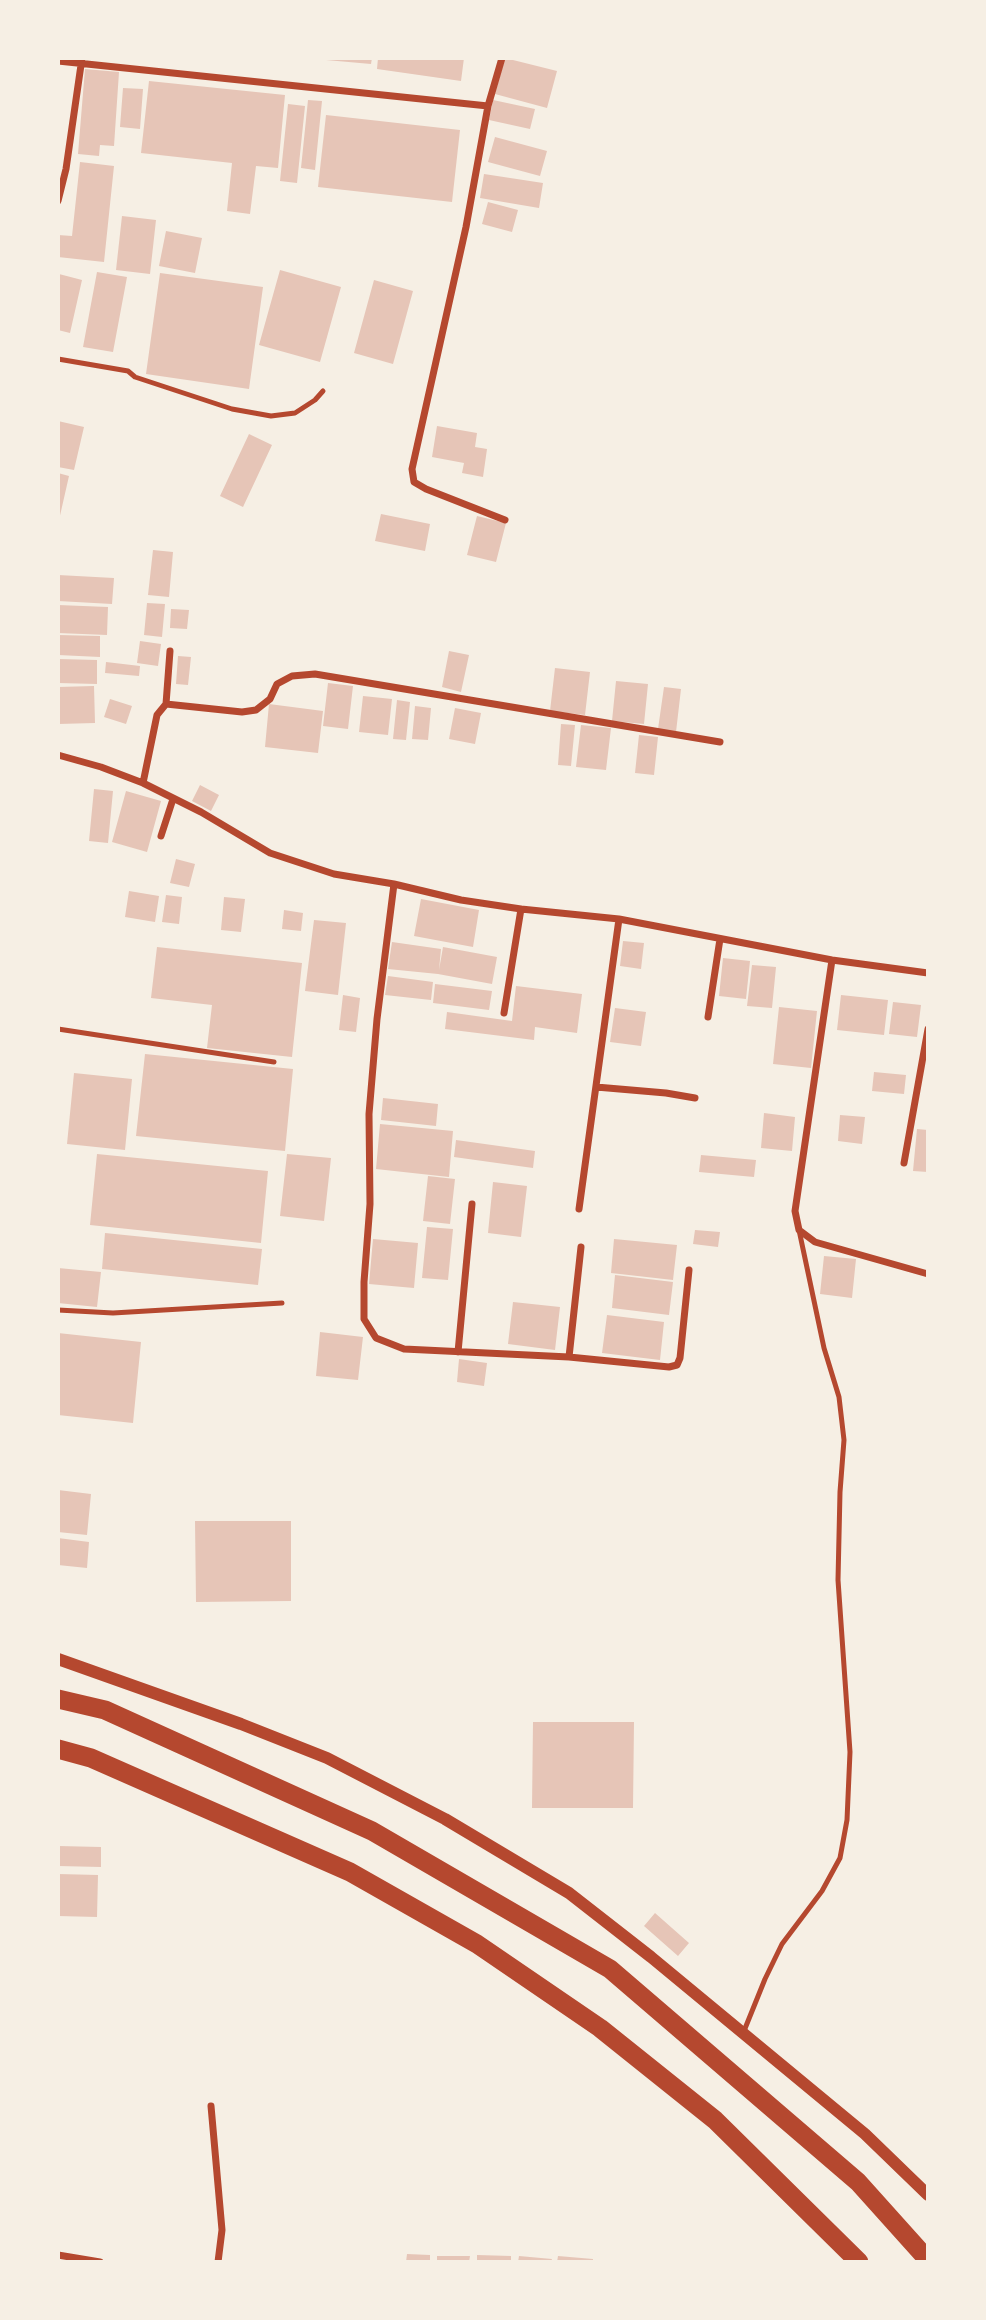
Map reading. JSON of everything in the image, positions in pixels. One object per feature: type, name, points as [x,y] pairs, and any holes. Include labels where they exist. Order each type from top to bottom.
[{"type":"highway","points":[[58,1699],[105,1710],[372,1831],[610,1969],[858,2182],[928,2260]]},
{"type":"highway","points":[[58,1749],[91,1758],[350,1872],[477,1944],[600,2028],[715,2120],[859,2262]]},
{"type":"street","points":[[502,58],[488,106],[469,214],[412,469],[414,482],[426,489],[505,520]]},
{"type":"street","points":[[58,61],[82,61],[488,106]]},
{"type":"street","points":[[58,201],[66,169],[82,61]]},
{"type":"street","points":[[143,783],[157,715],[166,704],[170,651]]},
{"type":"street","points":[[166,704],[242,712],[256,710],[270,699],[277,684],[292,676],[315,674],[720,742]]},
{"type":"street","points":[[58,755],[143,783],[201,812],[270,853],[334,874],[394,884],[461,900],[619,919],[832,960],[928,973]]},
{"type":"street","points":[[162,836],[173,799]]},
{"type":"street","points":[[394,884],[377,1019],[369,1114],[370,1204],[364,1318],[376,1338],[404,1349],[569,1357],[669,1367],[677,1365],[680,1358],[689,1270]]},
{"type":"street","points":[[504,1013],[521,909]]},
{"type":"street","points":[[579,1209],[619,919]]},
{"type":"street","points":[[708,1017],[720,939]]},
{"type":"street","points":[[832,960],[795,1211],[800,1230],[815,1242],[928,1274]]},
{"type":"street","points":[[904,1163],[928,1029]]},
{"type":"street","points":[[596,1087],[695,1098]]},
{"type":"street","points":[[458,1352],[472,1204]]},
{"type":"street","points":[[569,1357],[581,1248]]},
{"type":"street","points":[[58,1659],[241,1724],[327,1758],[445,1819],[569,1893],[651,1956],[865,2134],[928,2196]]},
{"type":"street","points":[[211,2106],[222,2230],[218,2262]]},
{"type":"street","points":[[58,2255],[100,2262]]},
{"type":"lane","points":[[58,359],[128,371],[135,377],[232,409],[271,416],[295,413],[323,391]]},
{"type":"lane","points":[[58,1029],[274,1062]]},
{"type":"lane","points":[[743,2034],[782,1944],[822,1891],[840,1858],[847,1820],[850,1752],[838,1580],[844,1440],[839,1397],[824,1348],[800,1230]]},
{"type":"lane","points":[[58,1310],[113,1313],[282,1303]]},
{"type":"building","points":[[326,58],[372,58],[371,64]]},
{"type":"building","points":[[378,58],[464,58],[461,81],[377,69]]},
{"type":"building","points":[[505,58],[557,71],[547,108],[495,94]]},
{"type":"building","points":[[85,69],[119,72],[114,146],[100,145],[99,156],[78,154]]},
{"type":"building","points":[[149,81],[285,95],[278,168],[256,166],[250,214],[227,211],[232,163],[141,153]]},
{"type":"building","points":[[123,88],[143,89],[140,129],[120,127]]},
{"type":"building","points":[[308,100],[322,101],[315,170],[301,168]]},
{"type":"building","points":[[493,100],[535,109],[530,129],[489,120]]},
{"type":"building","points":[[288,104],[305,106],[297,183],[280,181]]},
{"type":"building","points":[[326,115],[460,130],[452,202],[318,187]]},
{"type":"building","points":[[495,137],[547,151],[540,176],[488,162]]},
{"type":"building","points":[[80,162],[114,166],[104,262],[58,257],[58,235],[72,236]]},
{"type":"building","points":[[484,174],[543,183],[539,208],[480,198]]},
{"type":"building","points":[[488,202],[518,210],[512,232],[482,224]]},
{"type":"building","points":[[122,216],[156,220],[150,274],[116,270]]},
{"type":"building","points":[[166,231],[202,238],[195,273],[159,266]]},
{"type":"building","points":[[280,270],[341,287],[320,362],[259,345]]},
{"type":"building","points":[[97,272],[127,277],[113,352],[83,347]]},
{"type":"building","points":[[160,273],[263,287],[249,389],[146,374]]},
{"type":"building","points":[[59,274],[82,280],[70,333],[58,330]]},
{"type":"building","points":[[374,280],[413,291],[393,364],[354,353]]},
{"type":"building","points":[[58,421],[84,427],[74,470],[58,467]]},
{"type":"building","points":[[437,426],[477,433],[475,447],[487,449],[483,477],[462,473],[464,463],[432,457]]},
{"type":"building","points":[[249,434],[272,445],[243,507],[220,496]]},
{"type":"building","points":[[58,473],[69,476],[59,520],[58,520]]},
{"type":"building","points":[[381,514],[430,524],[425,551],[375,541]]},
{"type":"building","points":[[477,516],[506,523],[496,562],[467,555]]},
{"type":"building","points":[[153,550],[173,552],[169,597],[148,595]]},
{"type":"building","points":[[58,575],[114,578],[112,604],[58,601]]},
{"type":"building","points":[[147,603],[165,604],[162,637],[144,635]]},
{"type":"building","points":[[58,605],[108,607],[107,635],[58,633]]},
{"type":"building","points":[[171,609],[189,610],[187,629],[170,628]]},
{"type":"building","points":[[58,635],[100,636],[100,657],[58,655]]},
{"type":"building","points":[[140,641],[161,644],[158,666],[137,663]]},
{"type":"building","points":[[449,651],[469,655],[461,692],[442,687]]},
{"type":"building","points":[[178,656],[191,657],[188,685],[176,684]]},
{"type":"building","points":[[58,659],[97,660],[97,684],[58,683]]},
{"type":"building","points":[[106,662],[140,666],[139,676],[105,673]]},
{"type":"building","points":[[555,668],[590,672],[585,715],[550,711]]},
{"type":"building","points":[[616,681],[648,684],[644,724],[612,721]]},
{"type":"building","points":[[328,683],[353,686],[348,729],[323,726]]},
{"type":"building","points":[[94,686],[95,723],[58,724],[58,687]]},
{"type":"building","points":[[664,687],[681,689],[676,732],[658,729]]},
{"type":"building","points":[[363,696],[392,699],[388,735],[359,732]]},
{"type":"building","points":[[110,699],[132,706],[126,724],[104,717]]},
{"type":"building","points":[[397,700],[410,702],[406,740],[393,739]]},
{"type":"building","points":[[269,704],[323,711],[318,753],[265,747]]},
{"type":"building","points":[[415,706],[431,708],[428,740],[412,739]]},
{"type":"building","points":[[455,708],[481,713],[475,744],[449,739]]},
{"type":"building","points":[[561,724],[575,725],[571,766],[558,765]]},
{"type":"building","points":[[581,725],[611,728],[606,770],[576,767]]},
{"type":"building","points":[[639,735],[658,737],[654,775],[635,773]]},
{"type":"building","points":[[200,785],[219,795],[211,811],[192,801]]},
{"type":"building","points":[[94,789],[113,791],[108,843],[89,841]]},
{"type":"building","points":[[126,791],[161,801],[147,852],[112,842]]},
{"type":"building","points":[[176,859],[195,864],[189,887],[170,883]]},
{"type":"building","points":[[129,891],[159,896],[155,922],[125,917]]},
{"type":"building","points":[[166,895],[182,897],[179,924],[162,922]]},
{"type":"building","points":[[224,897],[245,899],[241,932],[221,930]]},
{"type":"building","points":[[421,899],[479,910],[473,947],[414,936]]},
{"type":"building","points":[[284,910],[303,913],[301,931],[282,929]]},
{"type":"building","points":[[314,920],[346,923],[338,995],[305,991]]},
{"type":"building","points":[[623,941],[644,943],[641,969],[620,966]]},
{"type":"building","points":[[392,942],[441,949],[439,970],[443,947],[497,957],[492,984],[438,974],[388,969]]},
{"type":"building","points":[[157,947],[302,963],[292,1057],[207,1048],[212,1005],[151,998]]},
{"type":"building","points":[[723,958],[750,961],[746,999],[719,996]]},
{"type":"building","points":[[752,965],[776,967],[772,1008],[747,1006]]},
{"type":"building","points":[[388,976],[433,982],[431,1000],[385,995]]},
{"type":"building","points":[[435,984],[492,991],[489,1010],[433,1003]]},
{"type":"building","points":[[516,986],[582,994],[577,1033],[535,1027],[534,1040],[445,1029],[447,1012],[512,1021]]},
{"type":"building","points":[[343,995],[360,998],[356,1032],[339,1030]]},
{"type":"building","points":[[841,995],[888,1000],[884,1035],[837,1030]]},
{"type":"building","points":[[893,1002],[921,1005],[917,1037],[889,1034]]},
{"type":"building","points":[[779,1007],[817,1011],[811,1068],[773,1064]]},
{"type":"building","points":[[615,1008],[646,1012],[641,1046],[610,1042]]},
{"type":"building","points":[[145,1054],[293,1069],[285,1151],[136,1136]]},
{"type":"building","points":[[874,1072],[906,1075],[904,1094],[872,1091]]},
{"type":"building","points":[[74,1073],[132,1079],[125,1150],[67,1144]]},
{"type":"building","points":[[383,1098],[438,1104],[436,1126],[381,1120]]},
{"type":"building","points":[[764,1113],[795,1117],[792,1151],[761,1148]]},
{"type":"building","points":[[840,1115],[865,1117],[862,1144],[838,1141]]},
{"type":"building","points":[[380,1124],[453,1131],[449,1177],[376,1169]]},
{"type":"building","points":[[917,1129],[928,1130],[928,1172],[913,1171]]},
{"type":"building","points":[[456,1140],[535,1151],[533,1168],[454,1157]]},
{"type":"building","points":[[97,1154],[268,1171],[261,1243],[90,1225]]},
{"type":"building","points":[[287,1154],[331,1158],[324,1221],[280,1216]]},
{"type":"building","points":[[701,1155],[756,1160],[754,1177],[699,1172]]},
{"type":"building","points":[[428,1176],[455,1179],[450,1224],[423,1221]]},
{"type":"building","points":[[493,1182],[527,1186],[521,1237],[488,1233]]},
{"type":"building","points":[[427,1227],[453,1229],[448,1280],[422,1278]]},
{"type":"building","points":[[695,1230],[720,1232],[718,1247],[693,1244]]},
{"type":"building","points":[[105,1233],[262,1249],[258,1285],[102,1269]]},
{"type":"building","points":[[373,1239],[418,1243],[414,1288],[369,1284]]},
{"type":"building","points":[[614,1239],[677,1245],[673,1280],[611,1273]]},
{"type":"building","points":[[824,1256],[856,1259],[852,1298],[820,1294]]},
{"type":"building","points":[[58,1268],[101,1272],[97,1307],[58,1303]]},
{"type":"building","points":[[615,1275],[673,1282],[669,1315],[612,1308]]},
{"type":"building","points":[[513,1302],[560,1307],[555,1350],[508,1344]]},
{"type":"building","points":[[607,1315],[664,1322],[660,1360],[602,1353]]},
{"type":"building","points":[[320,1332],[363,1337],[358,1380],[316,1376]]},
{"type":"building","points":[[58,1333],[141,1342],[133,1423],[58,1415]]},
{"type":"building","points":[[459,1359],[487,1363],[484,1386],[457,1382]]},
{"type":"building","points":[[58,1490],[91,1494],[87,1535],[58,1532]]},
{"type":"building","points":[[195,1521],[291,1521],[291,1601],[196,1602]]},
{"type":"building","points":[[58,1538],[89,1542],[87,1568],[58,1565]]},
{"type":"building","points":[[533,1722],[634,1722],[633,1808],[532,1808]]},
{"type":"building","points":[[58,1846],[101,1847],[101,1867],[58,1866]]},
{"type":"building","points":[[58,1874],[98,1875],[97,1917],[58,1916]]},
{"type":"building","points":[[655,1913],[689,1943],[678,1956],[644,1926]]},
{"type":"building","points":[[407,2254],[430,2255],[430,2262],[406,2262]]},
{"type":"building","points":[[477,2255],[511,2256],[511,2262],[477,2262]]},
{"type":"building","points":[[437,2256],[470,2256],[469,2262],[437,2262]]},
{"type":"building","points":[[519,2256],[552,2259],[551,2262],[518,2262]]},
{"type":"building","points":[[558,2256],[593,2259],[593,2262],[557,2262]]}]
